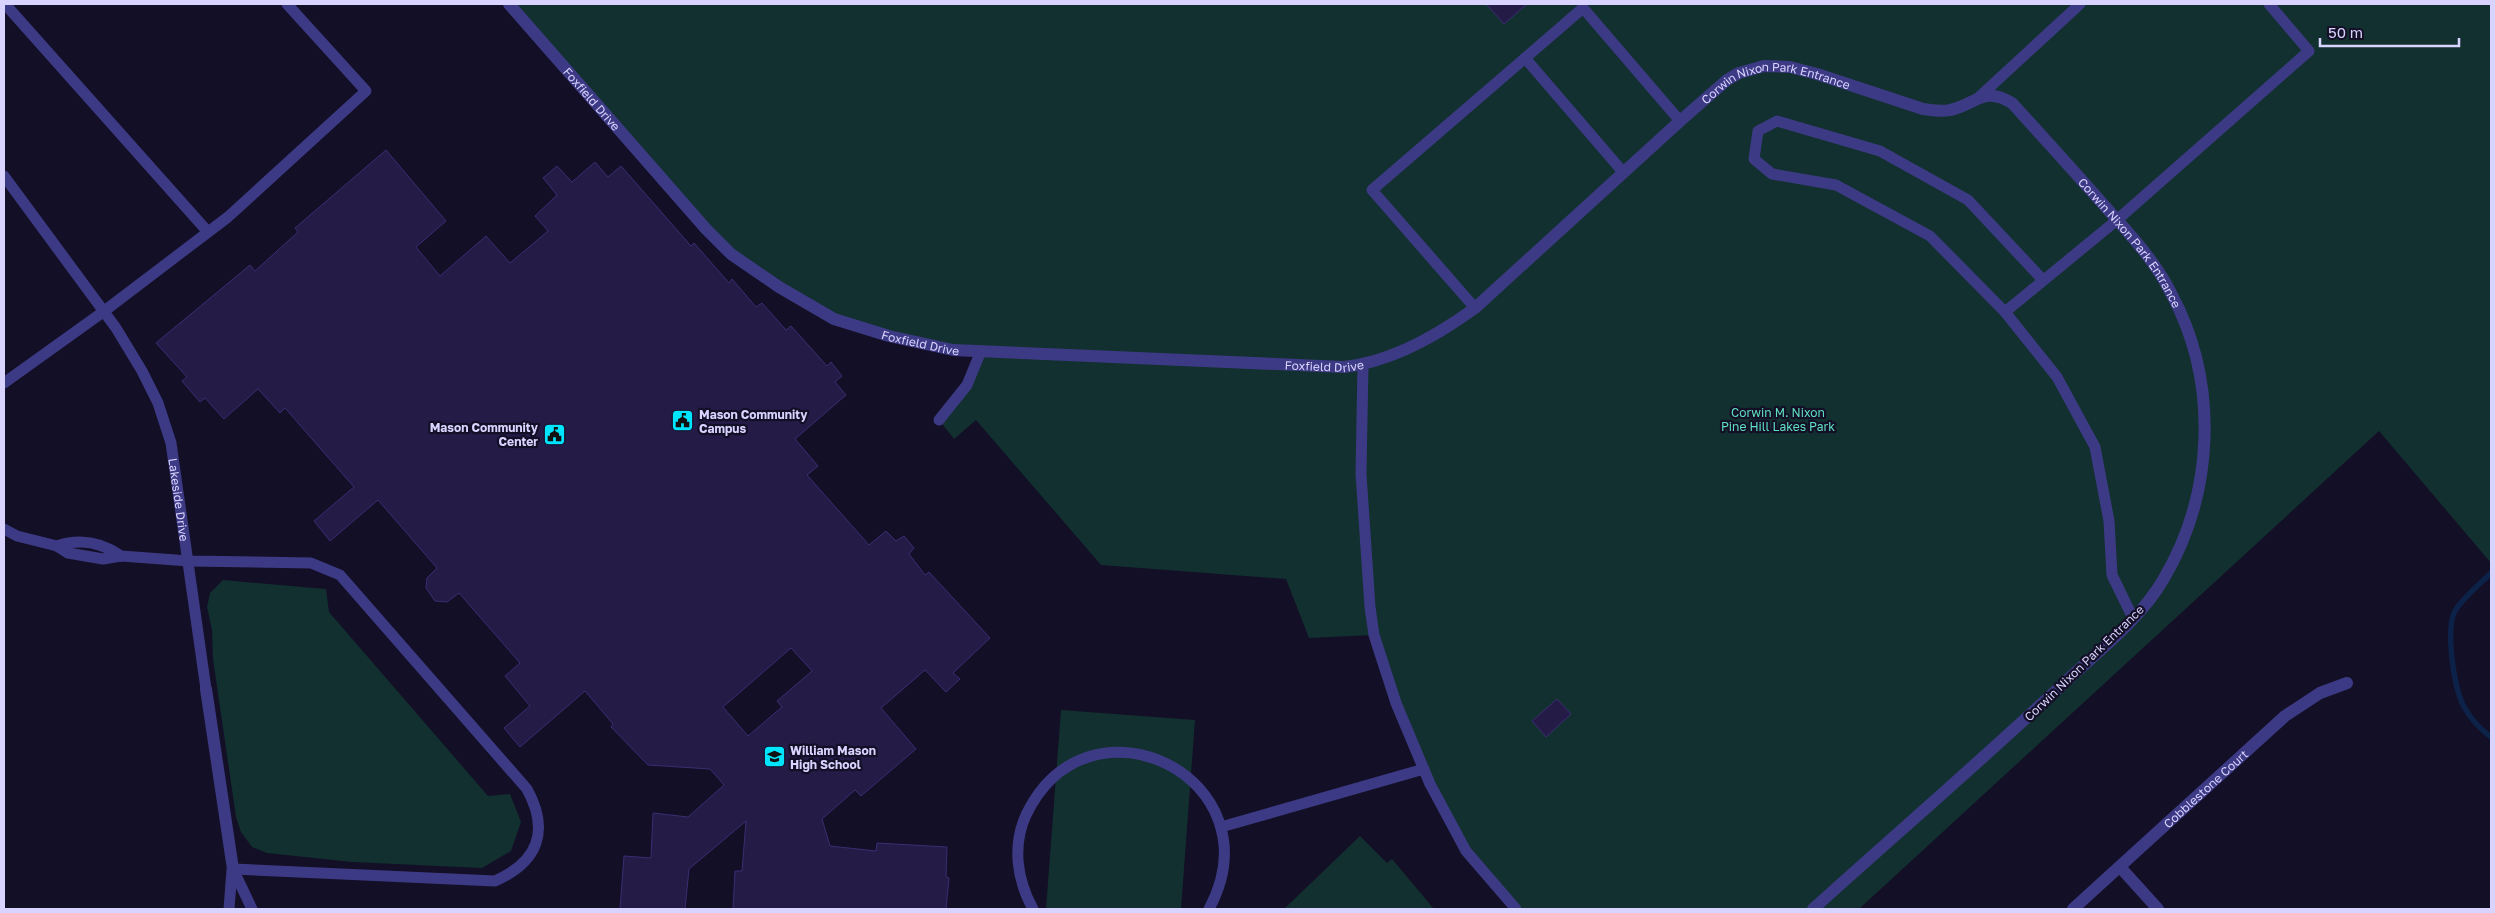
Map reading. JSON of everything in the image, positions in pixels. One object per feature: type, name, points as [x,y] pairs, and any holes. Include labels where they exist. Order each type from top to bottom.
[{"type":"street","name":"Foxfield Drive","points":[[509,4],[706,229],[731,254],[779,287],[834,318],[889,336],[952,350],[1344,367],[1363,365],[1392,355],[1456,322]]},
{"type":"street","name":"Corwin Nixon Park Entrance","points":[[1456,322],[1475,308],[1623,172],[1727,80],[1739,73],[1764,66],[1790,67],[1817,74],[1930,110],[1952,110],[1990,94],[2001,96],[2012,103],[2117,220],[2158,270],[2172,293],[2188,331],[2196,357],[2204,406],[2204,452],[2200,479],[2190,519],[2175,558],[2162,582],[2132,618],[2036,709],[1812,909]]},
{"type":"street","name":"Cobblestone Court","points":[[2072,909],[2285,716],[2320,692],[2347,683]]},
{"type":"street","name":"Lakeside Drive","points":[[206,689],[232,869]]},
{"type":"street","points":[[2120,867],[2158,909]]},
{"type":"lane","points":[[5,4],[208,232]]},
{"type":"lane","points":[[6,381],[103,312],[228,217],[366,91],[287,4]]},
{"type":"lane","points":[[1978,98],[2080,4]]},
{"type":"lane","points":[[2005,312],[2117,220],[2309,51],[2268,4]]},
{"type":"lane","points":[[1475,308],[1372,190],[1583,8],[1680,121]]},
{"type":"lane","points":[[1525,58],[1623,172]]},
{"type":"lane","points":[[2043,280],[1968,200],[1880,151],[1777,121],[1758,131],[1754,159],[1772,174],[1836,185],[1930,236],[2005,312],[2057,377],[2095,447],[2109,521],[2112,575],[2132,618]]},
{"type":"lane","name":"Lakeside Drive","points":[[4,176],[39,220],[103,312],[142,371],[158,403],[170,443],[182,530],[189,561],[206,689]]},
{"type":"lane","points":[[939,420],[967,385],[982,352]]},
{"type":"lane","points":[[1363,365],[1361,474],[1370,607],[1374,635],[1396,703],[1424,769],[1466,850],[1516,909]]},
{"type":"lane","points":[[4,529],[17,536],[56,546],[68,553],[103,559],[121,556],[189,561],[311,563],[340,575],[527,788],[536,805],[537,844],[528,859],[515,872],[494,881],[232,869]]},
{"type":"lane","points":[[1032,909],[1023,892],[1017,859],[1021,826],[1036,796],[1059,772],[1089,757],[1122,752],[1155,757],[1184,773],[1207,797],[1221,827],[1225,859],[1219,890],[1209,909]]},
{"type":"lane","points":[[1221,827],[1424,769]]},
{"type":"lane","name":"Lakeside Drive","points":[[229,909],[232,869]]},
{"type":"lane","name":"Lakeside Drive","points":[[232,869],[252,909]]},
{"type":"green space","name":"Corwin M. Nixon Pine Hill Lakes Park","points":[[509,4],[2491,4],[2491,563],[2379,431],[1859,909],[1516,909],[1466,851],[1430,784],[1374,635],[1309,638],[1286,579],[1101,565],[976,420],[954,439],[939,420],[981,352],[834,319],[731,254]]},
{"type":"green space","points":[[223,580],[326,589],[329,612],[488,796],[510,794],[521,822],[511,851],[482,868],[352,862],[267,853],[252,847],[241,832],[236,817],[213,659],[212,630],[207,607],[210,593]]},
{"type":"green space","points":[[1061,710],[1195,720],[1181,909],[1046,909]]},
{"type":"green space","points":[[1360,836],[1387,863],[1392,859],[1434,909],[1284,909]]},
{"type":"building","points":[[1486,4],[1527,4],[1504,24]]},
{"type":"building","name":"Mason Community Center","points":[[386,150],[446,221],[416,247],[440,276],[486,236],[510,263],[548,231],[535,216],[557,195],[543,178],[557,166],[572,182],[595,162],[608,177],[621,166],[691,246],[694,243],[729,283],[732,279],[756,307],[762,303],[786,330],[791,326],[827,366],[831,362],[842,376],[835,382],[846,395],[795,439],[818,466],[807,475],[869,545],[886,531],[896,541],[904,536],[914,548],[909,554],[925,575],[929,572],[990,638],[953,673],[960,679],[946,692],[925,670],[881,708],[916,749],[861,796],[855,790],[822,819],[830,846],[876,851],[877,843],[947,847],[946,877],[949,878],[946,909],[733,909],[735,871],[742,871],[746,821],[689,869],[685,909],[620,909],[624,856],[651,858],[653,813],[688,817],[724,785],[710,769],[648,765],[611,727],[613,724],[585,691],[520,747],[504,728],[530,706],[505,676],[520,663],[459,593],[447,602],[435,601],[426,588],[427,578],[437,568],[378,500],[330,541],[314,521],[354,487],[285,408],[280,413],[258,389],[224,419],[205,398],[200,402],[182,381],[187,377],[156,343],[250,265],[255,271],[298,232],[295,228]],"holes":[[[791,648],[812,671],[777,701],[782,707],[748,736],[723,707]]]},
{"type":"building","points":[[1557,699],[1571,714],[1546,737],[1532,721]]},
{"type":"waterway","points":[[2491,573],[2457,608],[2454,613],[2451,633],[2454,673],[2463,705],[2476,723],[2491,737]]},
{"type":"place","name":"Mason Community Campus","points":[[683,421]]},
{"type":"place","name":"Mason Community Center","points":[[554,434]]},
{"type":"place","name":"William Mason High School","points":[[774,757]]}]
